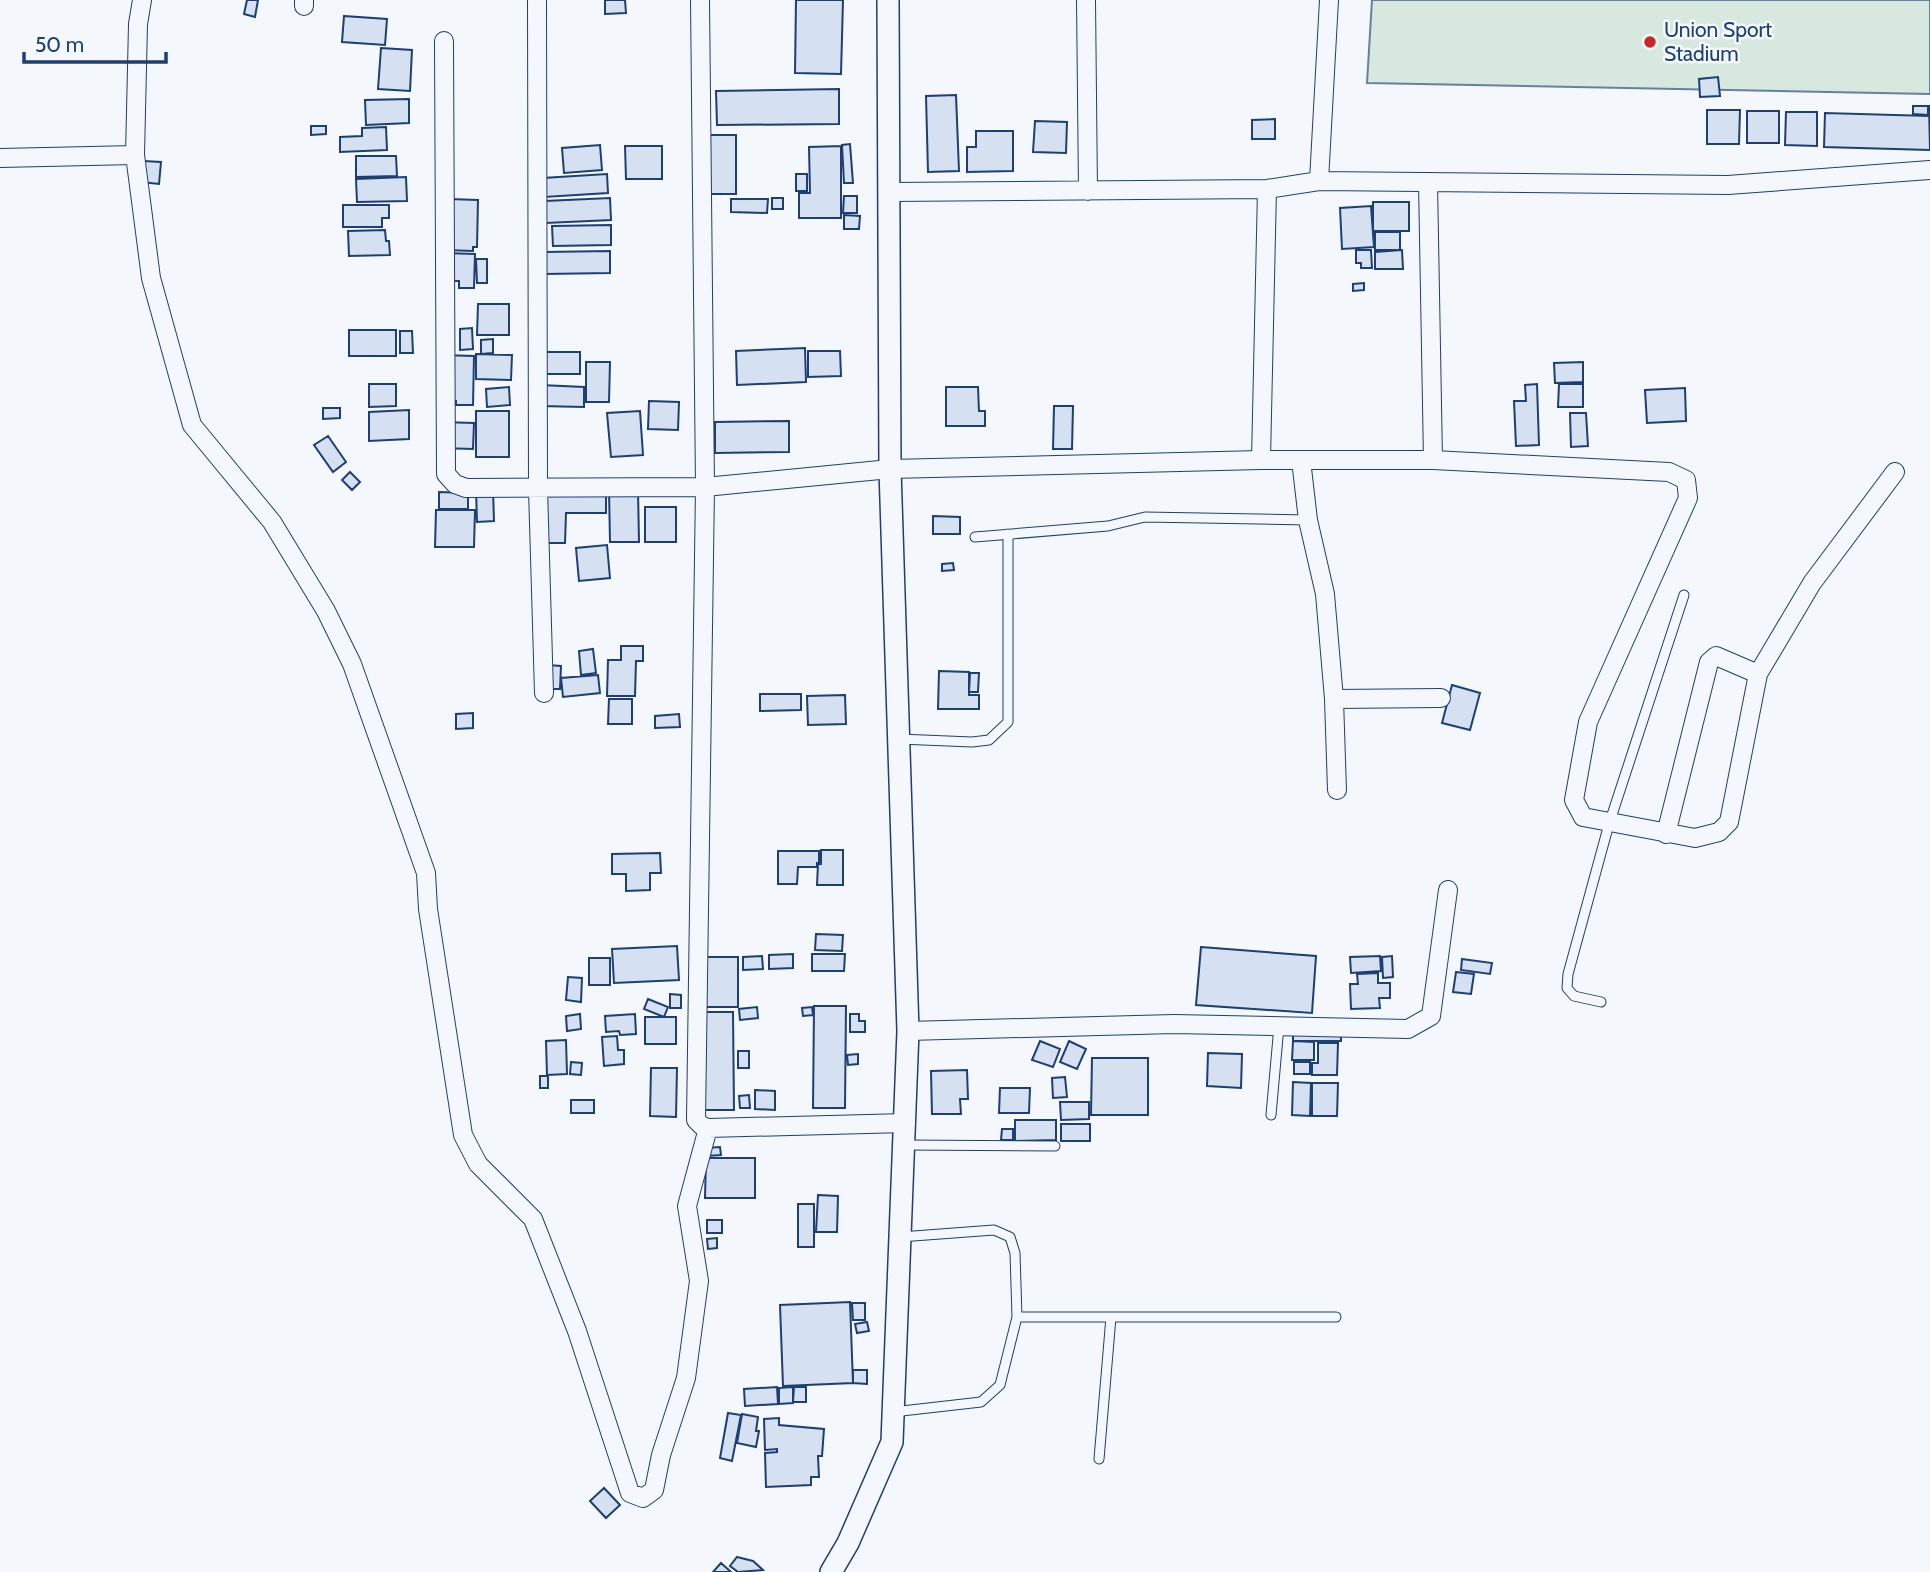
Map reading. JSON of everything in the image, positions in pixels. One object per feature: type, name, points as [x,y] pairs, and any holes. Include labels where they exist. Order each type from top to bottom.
[{"type":"street","points":[[142,0],[138,24],[135,155],[150,278],[192,425],[272,522],[326,611],[352,664],[426,873],[428,909],[463,1135],[478,1164],[533,1219],[577,1331],[630,1493],[643,1498],[654,1490],[661,1455],[686,1378],[699,1280],[687,1206],[708,1128]]},
{"type":"street","points":[[537,0],[538,489],[544,694]]},
{"type":"street","points":[[700,0],[705,487],[696,1119],[708,1128],[906,1123]]},
{"type":"street","points":[[831,1572],[848,1543],[892,1442],[906,1123],[908,1031],[890,469],[888,0]]},
{"type":"street","points":[[1086,0],[1088,191]]},
{"type":"street","points":[[1319,181],[1329,0]]},
{"type":"street","points":[[444,41],[446,474],[455,484],[466,488],[705,487],[890,469],[1261,460],[1433,460],[1669,472],[1686,480],[1688,498],[1588,722],[1574,800],[1583,817],[1695,838],[1719,832],[1729,822],[1758,674],[1812,583],[1895,472]]},
{"type":"street","points":[[0,158],[135,155]]},
{"type":"street","points":[[889,192],[1267,189],[1319,181],[1728,185],[1930,170]]},
{"type":"street","points":[[1428,182],[1433,460]]},
{"type":"street","points":[[1261,460],[1267,189]]},
{"type":"street","points":[[1301,460],[1308,520],[1325,594],[1334,699],[1337,790]]},
{"type":"street","points":[[1666,834],[1709,662],[1716,656],[1758,674]]},
{"type":"street","points":[[1334,699],[1441,698]]},
{"type":"street","points":[[908,1031],[1174,1024],[1408,1029],[1431,1016],[1448,890]]},
{"type":"lane","points":[[975,537],[1108,526],[1145,517],[1308,520]]},
{"type":"lane","points":[[899,739],[972,742],[989,740],[1007,722],[1008,534]]},
{"type":"lane","points":[[1601,1002],[1574,996],[1567,988],[1568,974],[1609,824],[1684,596]]},
{"type":"lane","points":[[1271,1115],[1279,1026]]},
{"type":"lane","points":[[904,1146],[1055,1146]]},
{"type":"lane","points":[[893,1412],[981,1402],[1000,1385],[1017,1317],[1015,1253],[1010,1237],[994,1230],[900,1237]]},
{"type":"lane","points":[[1017,1317],[1336,1317]]},
{"type":"lane","points":[[1099,1459],[1111,1317]]},
{"type":"shaded area","name":"Union Sport Stadium","points":[[1372,0],[1930,0],[1930,94],[1367,83]]},
{"type":"building","points":[[247,0],[258,0],[255,17],[244,14]]},
{"type":"building","points":[[605,0],[625,0],[626,13],[605,14]]},
{"type":"building","points":[[796,0],[843,0],[841,74],[795,73]]},
{"type":"building","points":[[344,16],[387,19],[385,45],[342,42]]},
{"type":"building","points":[[381,48],[412,50],[410,91],[378,89]]},
{"type":"building","points":[[1718,77],[1720,96],[1700,97],[1699,79]]},
{"type":"building","points":[[839,89],[839,124],[717,125],[716,91]]},
{"type":"building","points":[[956,95],[959,171],[928,172],[926,96]]},
{"type":"building","points":[[409,99],[409,123],[366,125],[365,100]]},
{"type":"building","points":[[1929,105],[1930,150],[1824,147],[1825,113],[1929,116]]},
{"type":"building","points":[[1913,106],[1928,106],[1928,115],[1913,114]]},
{"type":"building","points":[[1707,110],[1740,110],[1739,144],[1707,144]]},
{"type":"building","points":[[1747,111],[1779,111],[1779,143],[1747,143]]},
{"type":"building","points":[[1786,112],[1817,112],[1817,146],[1785,145]]},
{"type":"building","points":[[1275,119],[1275,139],[1252,139],[1252,120]]},
{"type":"building","points":[[1035,121],[1067,122],[1066,153],[1033,152]]},
{"type":"building","points":[[311,126],[326,126],[326,134],[311,135]]},
{"type":"building","points":[[386,127],[387,150],[340,152],[340,137],[362,136],[362,128]]},
{"type":"building","points":[[976,131],[1013,131],[1013,171],[967,172],[967,147],[976,147]]},
{"type":"building","points":[[703,135],[736,135],[736,194],[703,194]]},
{"type":"building","points":[[850,144],[853,183],[844,183],[842,145]]},
{"type":"building","points":[[600,145],[602,170],[564,173],[562,148]]},
{"type":"building","points":[[625,146],[662,146],[662,179],[626,179]]},
{"type":"building","points":[[841,146],[841,218],[799,218],[799,193],[810,193],[809,147]]},
{"type":"building","points":[[356,156],[396,156],[397,176],[356,177]]},
{"type":"building","points":[[143,161],[161,162],[159,184],[141,182]]},
{"type":"building","points":[[607,174],[608,193],[544,197],[543,178]]},
{"type":"building","points":[[796,174],[807,174],[807,191],[796,191]]},
{"type":"building","points":[[406,177],[407,201],[357,202],[356,179]]},
{"type":"building","points":[[844,196],[857,196],[857,213],[843,213]]},
{"type":"building","points":[[610,198],[611,220],[546,223],[545,201]]},
{"type":"building","points":[[772,198],[783,198],[783,209],[772,209]]},
{"type":"building","points":[[449,199],[478,200],[477,247],[473,247],[473,251],[445,250]]},
{"type":"building","points":[[731,199],[768,199],[767,213],[731,212]]},
{"type":"building","points":[[1373,202],[1409,202],[1409,231],[1373,231]]},
{"type":"building","points":[[343,205],[389,205],[389,218],[382,218],[382,227],[343,227]]},
{"type":"building","points":[[1371,206],[1374,247],[1342,249],[1340,208]]},
{"type":"building","points":[[844,215],[860,216],[859,229],[844,229]]},
{"type":"building","points":[[611,225],[611,245],[553,246],[552,226]]},
{"type":"building","points":[[385,230],[390,255],[349,256],[348,231]]},
{"type":"building","points":[[1375,232],[1400,232],[1400,250],[1375,250]]},
{"type":"building","points":[[1356,250],[1371,250],[1372,268],[1361,268],[1361,263],[1356,263]]},
{"type":"building","points":[[1402,250],[1403,269],[1375,269],[1375,252]]},
{"type":"building","points":[[610,251],[610,273],[544,274],[544,252]]},
{"type":"building","points":[[444,253],[475,254],[474,288],[459,288],[459,281],[443,281]]},
{"type":"building","points":[[476,259],[487,259],[487,283],[477,283]]},
{"type":"building","points":[[1364,283],[1364,290],[1353,291],[1353,284]]},
{"type":"building","points":[[478,304],[509,304],[509,335],[477,335]]},
{"type":"building","points":[[472,328],[473,349],[460,350],[460,329]]},
{"type":"building","points":[[349,330],[396,330],[396,356],[349,356]]},
{"type":"building","points":[[400,331],[412,331],[413,353],[400,353]]},
{"type":"building","points":[[493,339],[493,353],[481,354],[481,340]]},
{"type":"building","points":[[805,348],[806,382],[737,385],[736,351]]},
{"type":"building","points":[[808,351],[840,351],[841,376],[808,377]]},
{"type":"building","points":[[541,352],[580,352],[580,374],[541,374]]},
{"type":"building","points":[[476,354],[512,355],[511,380],[476,379]]},
{"type":"building","points":[[442,355],[474,356],[473,405],[456,405],[456,401],[440,400]]},
{"type":"building","points":[[586,362],[610,362],[609,402],[586,402]]},
{"type":"building","points":[[1583,362],[1583,382],[1555,383],[1554,363]]},
{"type":"building","points":[[369,384],[396,384],[396,406],[369,407]]},
{"type":"building","points":[[1537,384],[1539,445],[1516,446],[1514,401],[1526,401],[1525,385]]},
{"type":"building","points":[[1559,384],[1583,384],[1583,407],[1558,407]]},
{"type":"building","points":[[540,385],[584,387],[584,407],[540,406]]},
{"type":"building","points":[[509,387],[510,405],[487,407],[486,389]]},
{"type":"building","points":[[946,387],[978,387],[979,411],[985,411],[985,426],[946,426]]},
{"type":"building","points":[[1685,388],[1686,421],[1647,423],[1645,390]]},
{"type":"building","points":[[649,401],[679,402],[678,430],[648,429]]},
{"type":"building","points":[[1054,406],[1073,406],[1072,449],[1053,449]]},
{"type":"building","points":[[323,408],[340,408],[340,418],[323,419]]},
{"type":"building","points":[[409,410],[409,439],[369,441],[369,412]]},
{"type":"building","points":[[476,411],[509,411],[509,457],[476,457]]},
{"type":"building","points":[[640,411],[643,455],[611,457],[607,413]]},
{"type":"building","points":[[1570,413],[1586,413],[1588,446],[1571,447]]},
{"type":"building","points":[[789,421],[789,452],[715,453],[715,422]]},
{"type":"building","points":[[441,422],[474,423],[473,449],[439,448]]},
{"type":"building","points":[[328,436],[346,462],[333,472],[314,445]]},
{"type":"building","points":[[350,472],[360,482],[352,490],[342,480]]},
{"type":"building","points":[[476,490],[493,490],[494,521],[477,522]]},
{"type":"building","points":[[609,490],[638,490],[639,542],[610,542]]},
{"type":"building","points":[[439,492],[468,493],[468,509],[439,509]]},
{"type":"building","points":[[536,492],[606,493],[606,513],[566,513],[565,543],[535,543]]},
{"type":"building","points":[[645,507],[676,507],[676,542],[645,542]]},
{"type":"building","points":[[436,510],[475,510],[474,547],[435,547]]},
{"type":"building","points":[[933,516],[960,517],[960,534],[933,534]]},
{"type":"building","points":[[607,545],[610,578],[579,581],[576,548]]},
{"type":"building","points":[[953,563],[954,570],[942,571],[942,564]]},
{"type":"building","points":[[621,646],[643,646],[643,661],[636,661],[635,696],[607,696],[608,660],[621,660]]},
{"type":"building","points":[[593,649],[596,673],[581,675],[579,651]]},
{"type":"building","points":[[547,665],[561,666],[560,689],[546,689]]},
{"type":"building","points":[[939,671],[969,672],[969,695],[979,695],[979,709],[938,709]]},
{"type":"building","points":[[970,673],[979,673],[978,692],[969,692]]},
{"type":"building","points":[[598,675],[600,693],[563,697],[561,678]]},
{"type":"building","points":[[1452,685],[1480,693],[1470,730],[1442,723]]},
{"type":"building","points":[[760,694],[801,694],[801,710],[760,711]]},
{"type":"building","points":[[845,695],[846,724],[808,725],[807,696]]},
{"type":"building","points":[[609,699],[632,699],[632,724],[608,724]]},
{"type":"building","points":[[473,713],[473,728],[456,729],[456,714]]},
{"type":"building","points":[[679,714],[680,727],[655,728],[655,716]]},
{"type":"building","points":[[821,850],[843,850],[843,885],[817,885]]},
{"type":"building","points":[[778,851],[819,851],[819,863],[817,867],[798,867],[797,884],[778,884]]},
{"type":"building","points":[[660,853],[661,873],[650,873],[650,890],[626,891],[626,874],[612,874],[612,854]]},
{"type":"building","points":[[816,934],[843,935],[842,951],[815,950]]},
{"type":"building","points":[[677,946],[679,980],[614,983],[612,949]]},
{"type":"building","points":[[1201,947],[1316,956],[1312,1013],[1196,1005]]},
{"type":"building","points":[[793,954],[793,968],[769,969],[769,955]]},
{"type":"building","points":[[812,954],[845,954],[844,971],[812,971]]},
{"type":"building","points":[[762,956],[763,969],[743,970],[743,957]]},
{"type":"building","points":[[1380,956],[1381,971],[1351,973],[1350,957]]},
{"type":"building","points":[[1392,956],[1393,977],[1383,978],[1382,957]]},
{"type":"building","points":[[706,957],[738,957],[738,1007],[706,1007]]},
{"type":"building","points":[[589,958],[610,958],[610,985],[589,985]]},
{"type":"building","points":[[1462,959],[1492,963],[1490,974],[1461,970]]},
{"type":"building","points":[[1456,972],[1474,974],[1471,994],[1453,992]]},
{"type":"building","points":[[1378,973],[1378,983],[1390,983],[1390,998],[1379,998],[1380,1008],[1351,1009],[1350,984],[1358,984],[1357,974]]},
{"type":"building","points":[[568,977],[582,978],[581,1002],[566,1000]]},
{"type":"building","points":[[670,994],[681,995],[681,1008],[670,1008]]},
{"type":"building","points":[[648,999],[668,1007],[664,1017],[644,1009]]},
{"type":"building","points":[[814,1006],[846,1006],[845,1108],[813,1108]]},
{"type":"building","points":[[757,1007],[758,1018],[740,1020],[739,1009]]},
{"type":"building","points":[[812,1007],[813,1015],[803,1016],[802,1008]]},
{"type":"building","points":[[703,1012],[733,1012],[734,1110],[703,1110]]},
{"type":"building","points":[[580,1014],[581,1029],[567,1031],[566,1016]]},
{"type":"building","points":[[635,1014],[636,1034],[606,1032],[605,1016]]},
{"type":"building","points":[[850,1014],[859,1014],[859,1021],[865,1021],[865,1032],[850,1032]]},
{"type":"building","points":[[645,1017],[676,1017],[676,1044],[645,1044]]},
{"type":"building","points":[[1293,1033],[1341,1033],[1341,1041],[1293,1041]]},
{"type":"building","points":[[617,1036],[618,1050],[624,1050],[624,1064],[604,1066],[602,1037]]},
{"type":"building","points":[[566,1040],[567,1074],[547,1075],[546,1041]]},
{"type":"building","points":[[1040,1041],[1060,1049],[1053,1067],[1032,1060]]},
{"type":"building","points":[[1069,1041],[1086,1049],[1077,1069],[1060,1062]]},
{"type":"building","points":[[1293,1041],[1314,1042],[1314,1060],[1292,1060]]},
{"type":"building","points":[[1318,1043],[1338,1043],[1337,1075],[1312,1075],[1312,1063],[1318,1063]]},
{"type":"building","points":[[738,1051],[749,1051],[749,1068],[738,1068]]},
{"type":"building","points":[[1208,1053],[1242,1054],[1241,1088],[1207,1086]]},
{"type":"building","points":[[858,1054],[858,1064],[848,1065],[847,1055]]},
{"type":"building","points":[[1092,1058],[1148,1058],[1148,1115],[1091,1115]]},
{"type":"building","points":[[571,1062],[582,1063],[581,1075],[570,1074]]},
{"type":"building","points":[[1294,1062],[1310,1062],[1310,1074],[1294,1074]]},
{"type":"building","points":[[651,1068],[677,1068],[676,1117],[650,1116]]},
{"type":"building","points":[[967,1070],[968,1099],[960,1099],[961,1114],[932,1114],[931,1071]]},
{"type":"building","points":[[540,1076],[548,1076],[548,1088],[540,1088]]},
{"type":"building","points":[[1065,1077],[1067,1097],[1053,1098],[1052,1078]]},
{"type":"building","points":[[1293,1082],[1311,1083],[1310,1116],[1292,1115]]},
{"type":"building","points":[[1312,1083],[1338,1083],[1337,1116],[1312,1116]]},
{"type":"building","points":[[1000,1088],[1030,1088],[1029,1113],[999,1113]]},
{"type":"building","points":[[755,1090],[775,1091],[775,1110],[755,1109]]},
{"type":"building","points":[[749,1095],[750,1108],[740,1108],[739,1096]]},
{"type":"building","points":[[571,1100],[594,1100],[594,1113],[571,1113]]},
{"type":"building","points":[[1060,1102],[1089,1102],[1089,1119],[1061,1120]]},
{"type":"building","points":[[1015,1120],[1056,1120],[1056,1140],[1015,1141]]},
{"type":"building","points":[[1061,1124],[1090,1124],[1090,1141],[1061,1141]]},
{"type":"building","points":[[1002,1129],[1013,1129],[1013,1140],[1001,1140]]},
{"type":"building","points":[[720,1147],[721,1155],[707,1156],[706,1148]]},
{"type":"building","points":[[706,1158],[755,1158],[755,1198],[705,1198]]},
{"type":"building","points":[[818,1195],[838,1196],[837,1232],[816,1232]]},
{"type":"building","points":[[798,1204],[814,1204],[814,1247],[798,1247]]},
{"type":"building","points":[[707,1220],[722,1220],[722,1233],[707,1233]]},
{"type":"building","points":[[717,1238],[717,1248],[708,1249],[707,1239]]},
{"type":"building","points":[[850,1302],[853,1383],[783,1386],[780,1305]]},
{"type":"building","points":[[852,1303],[865,1303],[865,1320],[853,1320]]},
{"type":"building","points":[[867,1322],[869,1331],[857,1333],[855,1324]]},
{"type":"building","points":[[853,1370],[867,1370],[867,1384],[853,1383]]},
{"type":"building","points":[[777,1387],[778,1404],[745,1406],[744,1389]]},
{"type":"building","points":[[793,1387],[793,1403],[779,1404],[779,1388]]},
{"type":"building","points":[[794,1387],[806,1387],[806,1402],[793,1402]]},
{"type":"building","points":[[728,1413],[741,1415],[732,1461],[720,1458]]},
{"type":"building","points":[[742,1414],[758,1417],[756,1447],[737,1443]]},
{"type":"building","points":[[779,1418],[779,1425],[824,1429],[822,1456],[818,1456],[819,1477],[811,1477],[811,1485],[766,1487],[765,1453],[777,1452],[777,1449],[765,1450],[764,1419]]},
{"type":"building","points":[[604,1488],[620,1505],[606,1518],[590,1501]]},
{"type":"building","points":[[737,1557],[753,1561],[763,1570],[738,1572],[730,1566]]},
{"type":"building","points":[[721,1563],[731,1572],[713,1572]]},
{"type":"place","name":"Union Sport Stadium","points":[[1650,42]]}]
